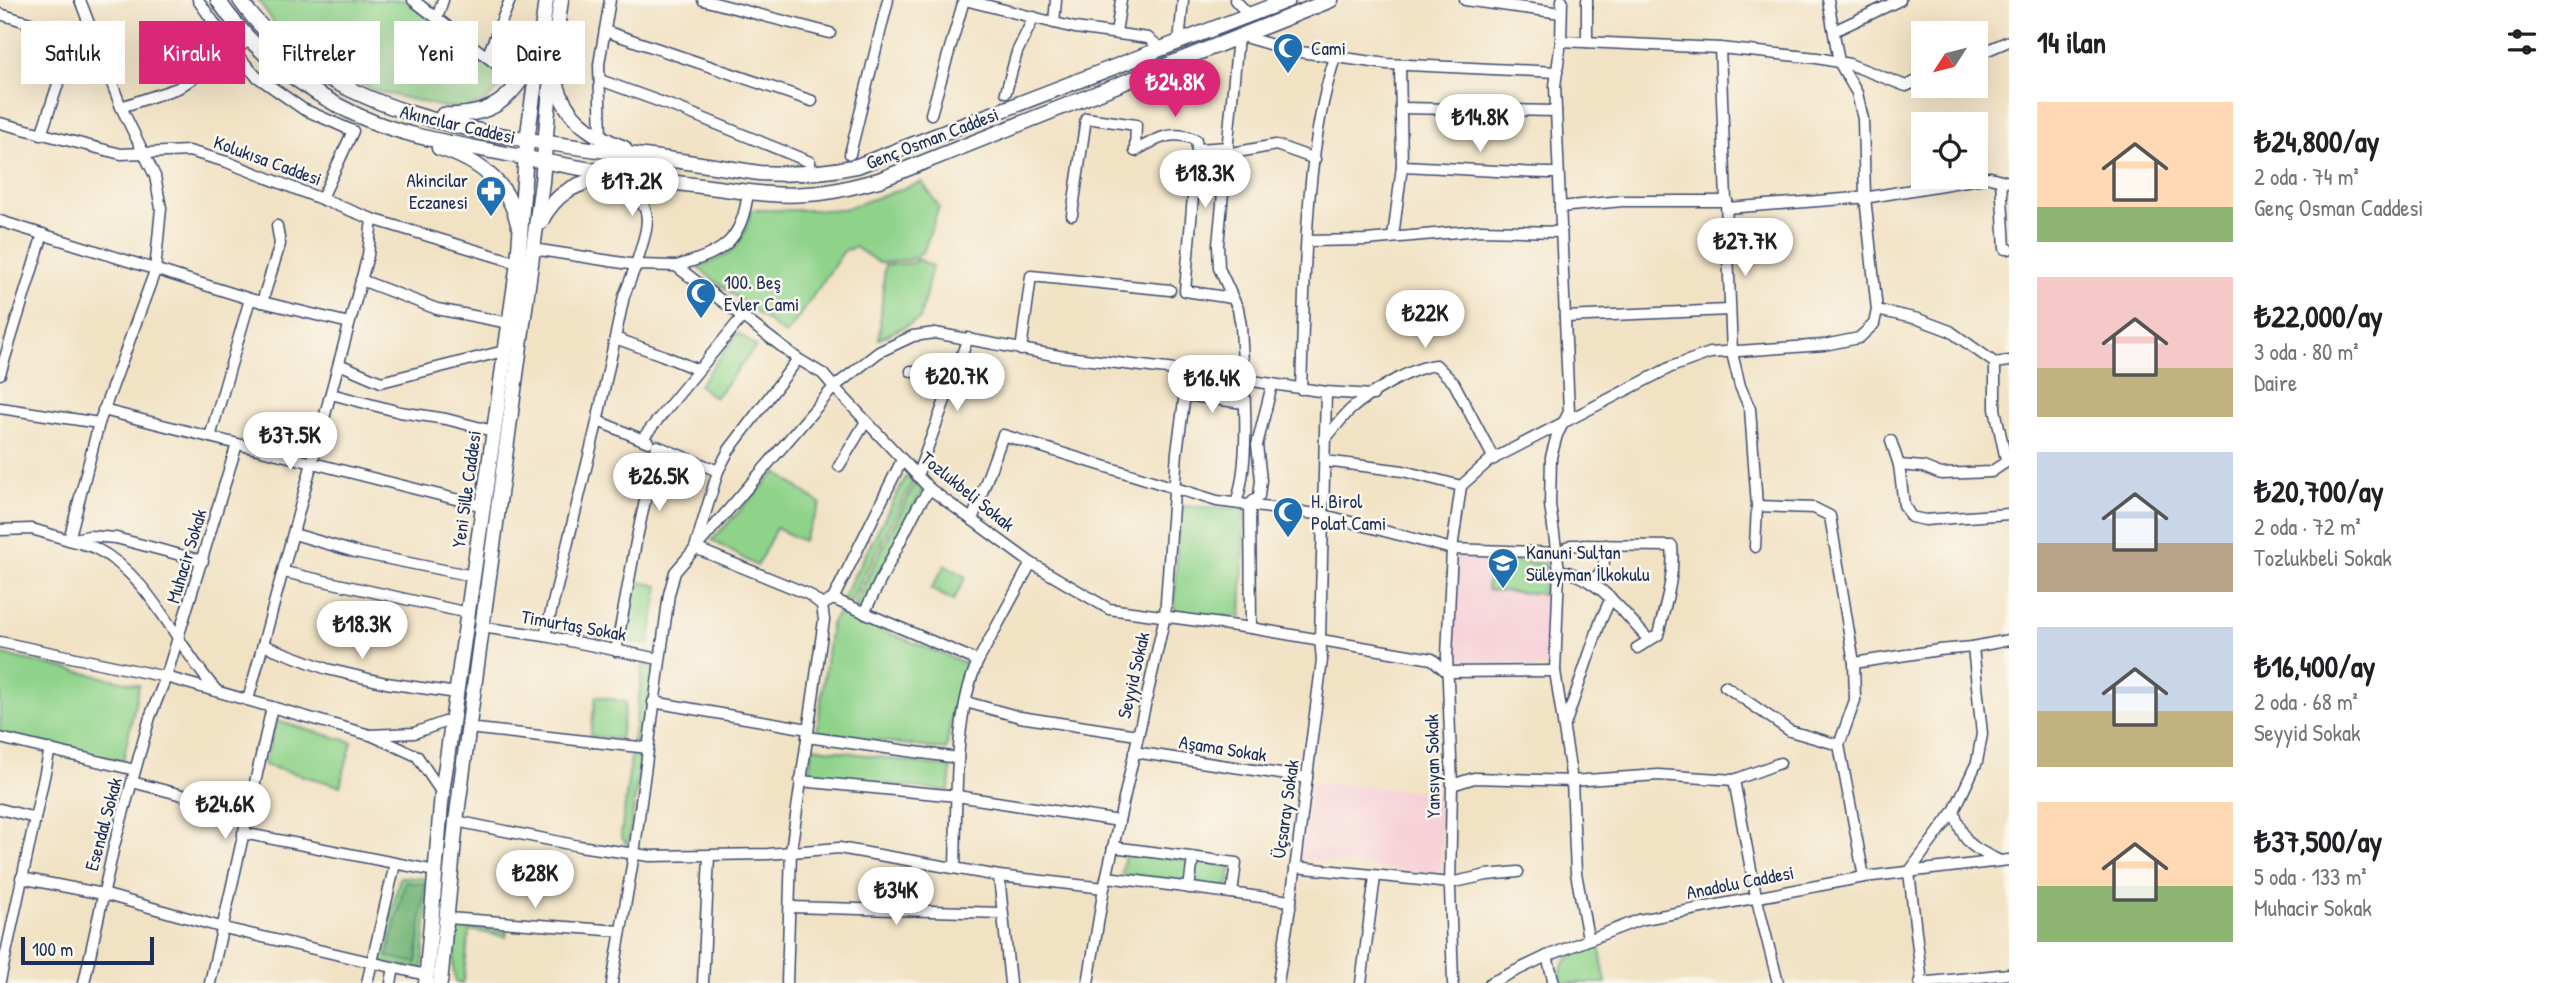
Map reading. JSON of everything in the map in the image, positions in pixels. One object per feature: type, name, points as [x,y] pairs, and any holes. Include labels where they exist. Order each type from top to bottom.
[{"type":"main road","name":"Akıncılar Caddesi","points":[[218,0],[232,20],[283,70],[321,96],[359,116],[399,132],[526,158]]},
{"type":"main road","name":"Akıncılar Caddesi","points":[[240,0],[262,29],[310,68],[373,100],[417,114],[527,141]]},
{"type":"main road","name":"Yeni Sille Caddesi","points":[[543,21],[546,0]]},
{"type":"main road","name":"Yeni Sille Caddesi","points":[[558,21],[561,0]]},
{"type":"main road","name":"Genç Osman Caddesi","points":[[527,141],[759,173],[825,173],[857,166],[1288,0]]},
{"type":"main road","name":"Genç Osman Caddesi","points":[[526,158],[615,174],[748,192],[806,194],[838,191],[879,180],[1331,0]]},
{"type":"main road","points":[[417,114],[461,116],[481,112],[500,103],[520,84]]},
{"type":"main road","name":"Yeni Sille Caddesi","points":[[435,981],[448,918],[456,821],[533,249],[528,236],[526,158],[534,84]]},
{"type":"main road","name":"Yeni Sille Caddesi","points":[[435,981],[435,871],[442,793],[518,263],[528,236],[544,162],[550,84]]},
{"type":"main road","points":[[556,84],[572,117],[586,130],[601,139],[645,156]]},
{"type":"main road","points":[[399,132],[414,141],[469,159],[491,173],[509,199],[528,236],[548,207],[563,192],[587,181],[615,174]]},
{"type":"street","points":[[80,0],[88,21]]},
{"type":"street","points":[[198,0],[213,21]]},
{"type":"street","points":[[413,0],[492,61]]},
{"type":"street","points":[[437,18],[443,0]]},
{"type":"street","points":[[487,57],[510,0]]},
{"type":"street","points":[[601,139],[599,64],[610,0]]},
{"type":"street","points":[[703,0],[830,33]]},
{"type":"street","points":[[850,154],[888,0]]},
{"type":"street","points":[[930,114],[964,0],[983,2],[1054,23],[1148,38],[1162,49]]},
{"type":"street","points":[[1054,23],[1056,0]]},
{"type":"street","points":[[1116,33],[1121,0]]},
{"type":"street","points":[[1179,43],[1182,0]]},
{"type":"street","points":[[1235,0],[1250,16]]},
{"type":"street","points":[[1465,0],[1562,13]]},
{"type":"street","points":[[1562,0],[1556,111],[1569,412],[1551,457],[1550,505],[1559,570],[1555,671],[1573,781],[1576,873],[1588,938]]},
{"type":"street","points":[[1587,0],[1587,42]]},
{"type":"street","points":[[1325,461],[1403,471],[1461,486],[1493,459],[1671,368],[1710,353],[1824,345],[1859,338],[1874,324],[1877,310],[1865,197],[1863,120],[1857,93],[1839,62],[1828,0]]},
{"type":"street","points":[[1834,31],[1900,0]]},
{"type":"street","points":[[0,13],[26,21]]},
{"type":"street","points":[[1006,92],[1017,52],[1034,18]]},
{"type":"street","points":[[605,31],[708,68],[813,101]]},
{"type":"street","points":[[1236,503],[1242,486],[1244,380],[1241,326],[1238,309],[1219,268],[1218,245],[1240,37],[1293,51],[1399,65],[1557,72]]},
{"type":"street","points":[[245,43],[251,39]]},
{"type":"street","points":[[1561,41],[1720,48],[1817,58],[1839,62],[1906,86],[1911,84]]},
{"type":"street","points":[[1988,50],[2009,41]]},
{"type":"street","points":[[1720,48],[1732,353],[1740,386],[1750,409],[1758,506],[1755,547]]},
{"type":"street","points":[[1301,389],[1307,241],[1315,159],[1328,80],[1335,57]]},
{"type":"street","points":[[245,63],[257,76],[303,109],[353,131],[322,198]]},
{"type":"street","points":[[1392,237],[1402,166],[1399,65]]},
{"type":"street","points":[[600,80],[810,162]]},
{"type":"street","points":[[41,135],[58,84]]},
{"type":"street","points":[[69,540],[103,410],[155,271],[161,208],[155,176],[112,84]]},
{"type":"street","points":[[121,107],[184,84]]},
{"type":"street","points":[[1401,108],[1556,111]]},
{"type":"street","points":[[1073,215],[1086,118],[1136,125],[1135,151],[1163,135],[1185,135],[1196,139],[1198,149],[1185,291],[1232,298]]},
{"type":"street","name":"Kolukısa Caddesi","points":[[0,123],[121,154],[189,150],[372,219],[518,263]]},
{"type":"street","points":[[1198,149],[1227,151],[1276,145],[1315,159]]},
{"type":"street","points":[[1402,166],[1558,173]]},
{"type":"street","points":[[545,636],[598,421],[624,296],[649,223],[647,208],[637,194],[615,174]]},
{"type":"street","points":[[1560,207],[1622,201],[1727,204],[1865,197],[1990,177],[2005,181],[2005,249],[2009,249]]},
{"type":"street","points":[[533,249],[636,265],[676,266],[709,256],[732,239],[742,222],[748,192]]},
{"type":"street","points":[[248,700],[368,255],[372,219]]},
{"type":"street","points":[[0,221],[250,299],[349,323]]},
{"type":"street","points":[[262,302],[280,244],[277,226]]},
{"type":"street","points":[[1307,241],[1480,230],[1561,232]]},
{"type":"street","points":[[0,374],[43,234]]},
{"type":"street","name":"Tozlukbeli Sokak","points":[[676,266],[798,359],[823,374],[865,423],[930,489],[1031,564],[1109,609],[1251,628],[1432,659],[1447,672],[1555,671]]},
{"type":"street","points":[[1021,350],[1031,276],[1170,290]]},
{"type":"street","points":[[361,279],[437,309],[509,323]]},
{"type":"street","points":[[210,437],[250,299]]},
{"type":"street","points":[[1565,317],[1729,310]]},
{"type":"street","points":[[1877,310],[1919,319],[1950,331],[1994,363],[2009,361]]},
{"type":"street","points":[[642,439],[743,316]]},
{"type":"street","points":[[612,983],[634,854],[659,659],[675,572],[834,387],[879,352],[914,336],[935,333],[1021,350],[1301,389],[1373,395]]},
{"type":"street","points":[[615,338],[698,370]]},
{"type":"street","points":[[917,476],[968,338]]},
{"type":"street","points":[[339,364],[381,382],[505,351]]},
{"type":"street","points":[[695,548],[718,471],[729,450],[798,359]]},
{"type":"street","points":[[1899,465],[1923,467],[1941,474],[1991,472],[2007,460],[1995,409],[1994,363]]},
{"type":"street","points":[[1325,439],[1351,410],[1373,395],[1424,366],[1436,365],[1454,383],[1493,459]]},
{"type":"street","points":[[911,371],[949,387]]},
{"type":"street","name":"Seyyid Sokak","points":[[1088,983],[1113,847],[1165,615],[1188,372]]},
{"type":"street","points":[[1251,628],[1250,504],[1259,496],[1261,480],[1257,445],[1272,385]]},
{"type":"street","name":"Üçsaray Sokak","points":[[1278,983],[1322,660],[1320,639],[1326,392]]},
{"type":"street","points":[[331,394],[400,412],[446,419],[493,431]]},
{"type":"street","points":[[1185,395],[1244,403]]},
{"type":"street","points":[[0,408],[99,423]]},
{"type":"street","points":[[103,410],[483,506]]},
{"type":"street","points":[[598,421],[718,471]]},
{"type":"street","points":[[839,466],[865,423]]},
{"type":"street","points":[[972,520],[1003,435],[1217,500],[1324,514],[1452,549],[1558,553],[1571,545],[1672,546],[1669,595],[1658,635],[1637,648]]},
{"type":"street","points":[[1891,441],[1899,465],[1904,505],[1911,517],[1925,520],[2009,514]]},
{"type":"street","name":"Muhacir Sokak","points":[[166,677],[237,444]]},
{"type":"street","points":[[617,651],[636,542],[657,446]]},
{"type":"street","points":[[822,605],[833,599],[902,460]]},
{"type":"street","name":"Yansıyan Sokak","points":[[1453,983],[1450,883],[1452,785],[1447,672],[1452,549],[1461,486]]},
{"type":"street","points":[[863,613],[918,506],[930,489]]},
{"type":"street","points":[[1758,506],[1814,508],[1830,516],[1854,663],[1855,700],[1839,745],[1864,877]]},
{"type":"street","points":[[0,530],[32,529],[69,540],[94,548],[122,567],[141,587],[199,672],[217,691]]},
{"type":"street","points":[[294,534],[355,552],[473,576]]},
{"type":"street","points":[[69,540],[89,536],[116,538],[203,561]]},
{"type":"street","points":[[1591,583],[1603,569],[1606,545]]},
{"type":"street","points":[[695,548],[808,594],[822,605],[824,620],[790,851],[787,983]]},
{"type":"street","points":[[955,868],[958,758],[969,680],[1031,564]]},
{"type":"street","points":[[1559,570],[1575,572],[1611,598],[1648,639]]},
{"type":"street","points":[[284,572],[468,613]]},
{"type":"street","points":[[1565,725],[1611,598]]},
{"type":"street","points":[[833,599],[978,661]]},
{"type":"street","name":"Timurtaş Sokak","points":[[481,627],[545,636],[659,659]]},
{"type":"street","points":[[1854,663],[2009,640]]},
{"type":"street","points":[[0,642],[166,677],[370,735],[417,756],[442,793]]},
{"type":"street","points":[[264,645],[327,669],[386,683],[457,694]]},
{"type":"street","points":[[1973,647],[1982,734],[1977,762],[1954,811],[1909,872],[1921,983],[2009,974]]},
{"type":"street","name":"Esendal Sokak","points":[[84,983],[103,894],[135,770],[150,717],[166,677]]},
{"type":"street","points":[[1725,687],[1790,731],[1839,745]]},
{"type":"street","points":[[653,702],[808,733],[958,758]]},
{"type":"street","points":[[966,702],[1020,717],[1137,735]]},
{"type":"street","points":[[210,983],[272,706]]},
{"type":"street","points":[[370,735],[414,733],[453,719]]},
{"type":"street","points":[[468,728],[648,748]]},
{"type":"street","points":[[0,738],[135,770]]},
{"type":"street","points":[[0,981],[50,748]]},
{"type":"street","name":"Aşama Sokak","points":[[1134,751],[1307,778]]},
{"type":"street","points":[[1452,785],[1474,778],[1573,781],[1658,775],[1734,780],[1780,763]]},
{"type":"street","points":[[1734,780],[1756,896],[1778,983]]},
{"type":"street","points":[[800,781],[957,796],[1119,821]]},
{"type":"street","points":[[132,782],[248,812]]},
{"type":"street","points":[[0,808],[34,818]]},
{"type":"street","points":[[1954,811],[1960,834],[1979,851],[2004,860]]},
{"type":"street","points":[[456,821],[579,846],[634,854],[709,856],[839,848],[999,876],[1189,888],[1291,901]]},
{"type":"street","points":[[243,833],[435,871]]},
{"type":"street","points":[[1113,847],[1236,863],[1232,893]]},
{"type":"street","points":[[703,983],[709,856]]},
{"type":"street","points":[[1189,888],[1193,858]]},
{"type":"street","name":"Anadolu Caddesi","points":[[1490,983],[1588,938],[1639,920],[1864,877],[2004,860]]},
{"type":"street","points":[[367,983],[395,864]]},
{"type":"street","points":[[1295,867],[1450,883],[1518,872]]},
{"type":"street","points":[[999,876],[1010,983]]},
{"type":"street","points":[[1361,983],[1375,877]]},
{"type":"street","points":[[21,878],[103,894],[224,928],[394,968],[435,981]]},
{"type":"street","points":[[790,907],[1002,913]]},
{"type":"street","points":[[448,918],[620,931]]},
{"type":"street","points":[[1547,956],[1554,983]]},
{"type":"street","points":[[391,983],[394,968]]},
{"type":"shaded area","name":"Kanuni Sultan Süleyman İlkokulu","points":[[1456,554],[1551,562],[1548,667],[1453,668]]},
{"type":"shaded area","points":[[1312,782],[1440,793],[1441,875],[1300,858]]},
{"type":"green space","points":[[258,0],[405,0],[432,21],[394,21],[394,84],[478,84],[478,57],[492,68],[492,84],[504,84],[486,101],[466,108],[444,107],[376,91],[362,84],[380,84],[380,21],[273,21]]},
{"type":"green space","points":[[922,182],[939,207],[924,250],[914,259],[879,263],[855,247],[844,251],[786,335],[697,267],[720,258],[734,248],[744,233],[751,210],[841,210]]},
{"type":"green space","points":[[918,259],[932,266],[920,319],[879,339],[885,265],[913,263]]},
{"type":"green space","points":[[738,333],[756,347],[715,398],[699,385]]},
{"type":"green space","points":[[776,472],[821,504],[803,541],[776,528],[757,566],[712,540]]},
{"type":"green space","points":[[906,477],[913,481],[850,602],[842,599]]},
{"type":"green space","points":[[915,484],[923,489],[862,609],[853,605]]},
{"type":"green space","points":[[1179,506],[1245,509],[1241,617],[1174,614]]},
{"type":"green space","points":[[1489,559],[1546,564],[1543,594],[1487,590]]},
{"type":"green space","points":[[945,565],[966,577],[953,601],[931,589]]},
{"type":"green space","points":[[635,581],[659,586],[649,645],[624,642]]},
{"type":"green space","points":[[838,613],[968,664],[953,707],[946,750],[817,732],[831,624]]},
{"type":"green space","points":[[0,654],[139,685],[123,761],[0,734]]},
{"type":"green space","points":[[643,664],[654,666],[643,742],[633,741]]},
{"type":"green space","points":[[596,696],[626,702],[620,739],[590,736]]},
{"type":"green space","points":[[276,721],[352,742],[340,786],[264,765]]},
{"type":"green space","points":[[813,747],[951,768],[949,791],[808,776]]},
{"type":"green space","points":[[632,749],[642,750],[628,846],[621,836]]},
{"type":"green space","points":[[1125,853],[1232,866],[1228,888],[1122,874]]},
{"type":"green space","points":[[400,877],[430,879],[422,969],[380,962]]},
{"type":"green space","points":[[405,882],[425,884],[417,963],[387,957]]},
{"type":"green space","points":[[458,925],[507,932],[506,937],[470,930],[463,983],[456,983],[453,967]]},
{"type":"green space","points":[[1599,945],[1606,983],[1562,983],[1562,968],[1566,962],[1577,953]]},
{"type":"place","name":"Cami","points":[[1288,75]]},
{"type":"place","name":"Akincilar Eczanesi","points":[[491,218]]},
{"type":"place","name":"100. Beş Evler Cami","points":[[701,320]]},
{"type":"place","name":"H. Birol Polat Cami","points":[[1288,539]]},
{"type":"place","name":"Kanuni Sultan Süleyman İlkokulu","points":[[1503,590]]}]
